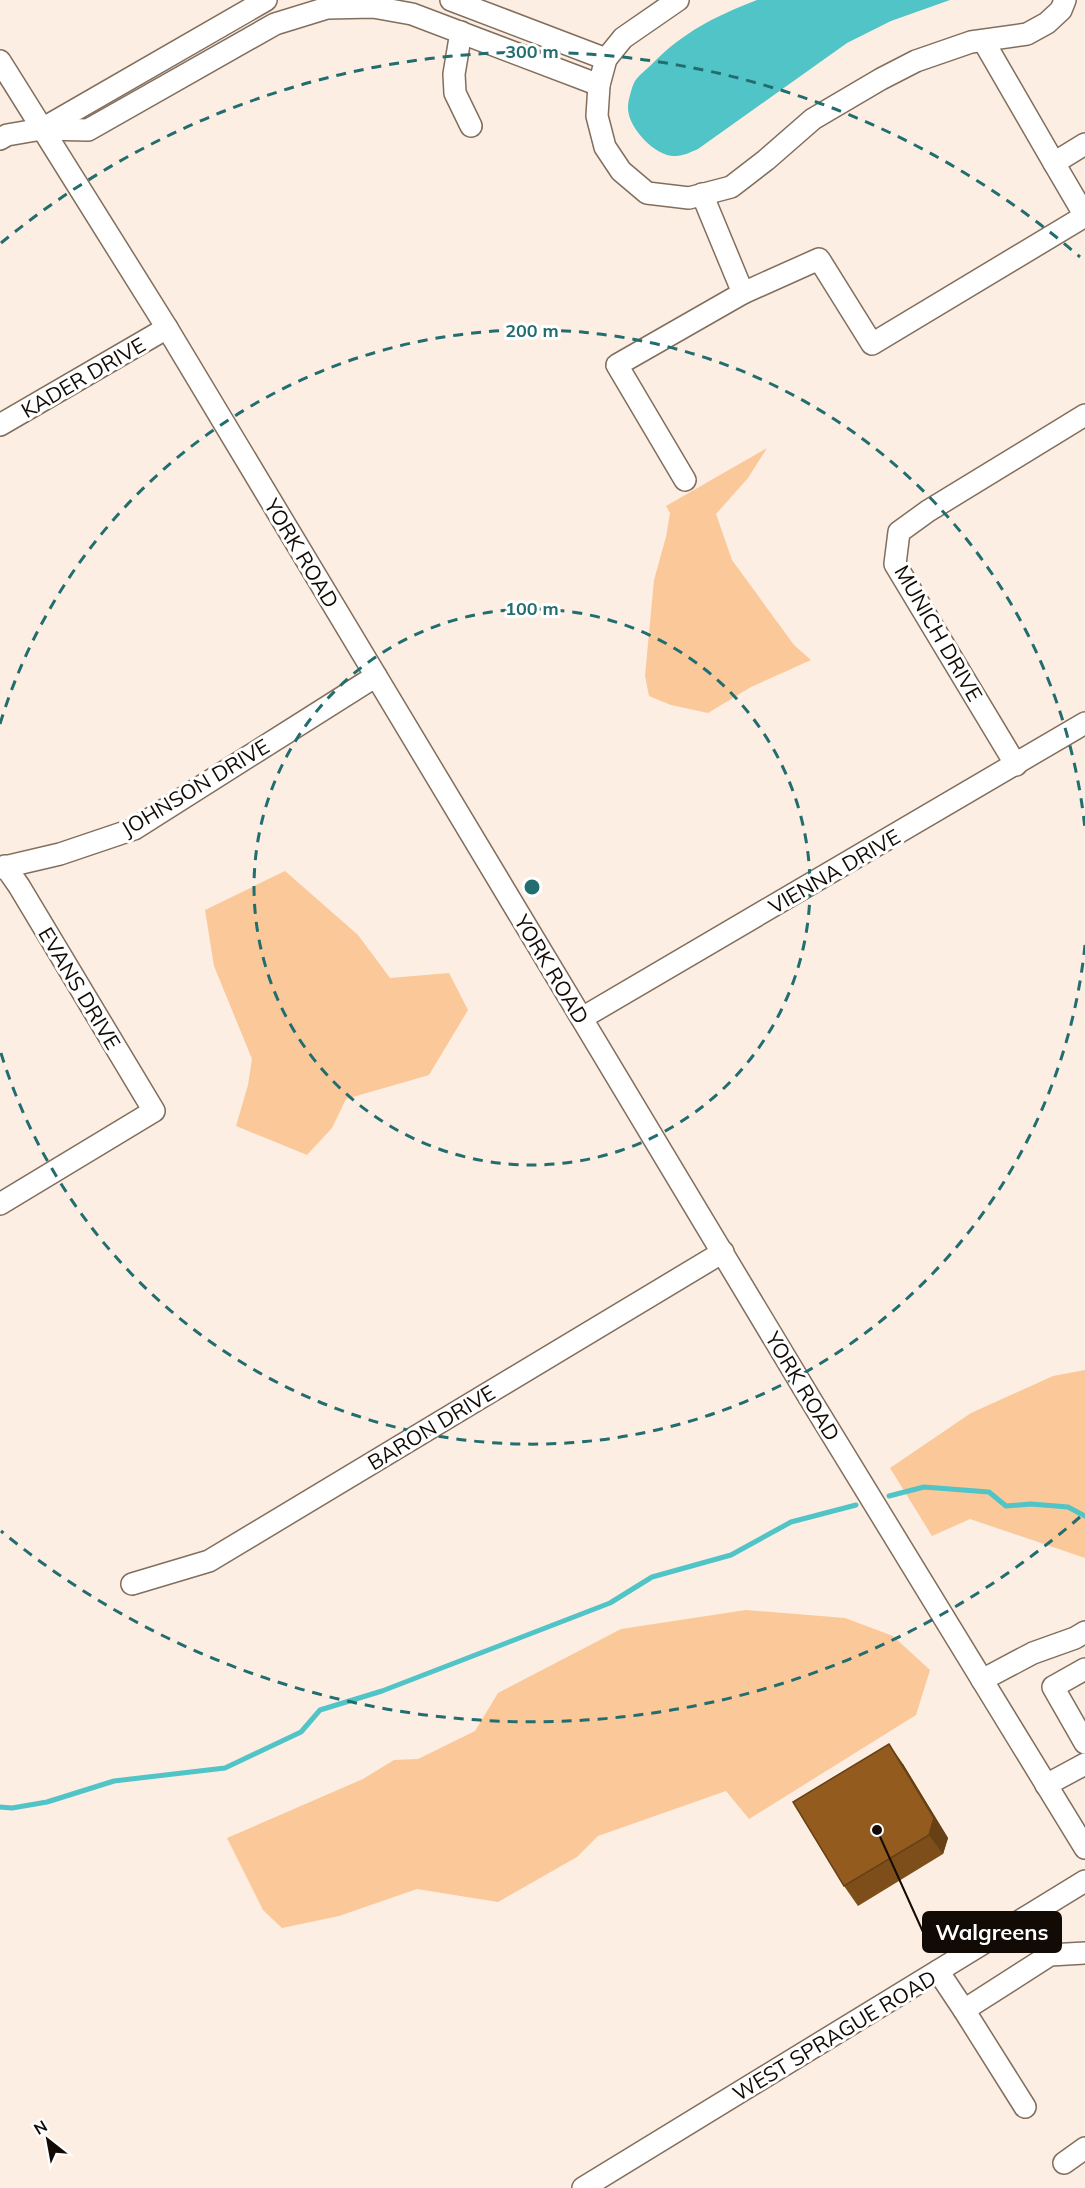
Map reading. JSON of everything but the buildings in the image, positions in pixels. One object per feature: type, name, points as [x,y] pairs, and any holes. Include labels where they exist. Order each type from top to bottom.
[{"type":"street","points":[[42,129],[266,0]]},
{"type":"street","points":[[451,0],[606,59]]},
{"type":"street","points":[[678,0],[623,38],[606,59],[599,85],[597,116],[605,147],[621,171],[647,193],[689,198],[730,187],[813,120],[881,79],[916,61],[971,42],[984,42],[1027,34],[1047,23],[1061,10],[1065,0]]},
{"type":"street","points":[[0,139],[7,135],[42,129],[88,130],[276,24],[327,8],[373,7],[412,14],[599,85]]},
{"type":"street","points":[[461,32],[454,74],[455,93],[471,126]]},
{"type":"street","points":[[685,480],[617,365],[744,293],[819,259],[872,344],[1085,216],[984,42]]},
{"type":"street","name":"YORK ROAD","points":[[0,61],[167,328],[1085,1848]]},
{"type":"street","points":[[1054,163],[1085,144]]},
{"type":"street","points":[[702,194],[744,293]]},
{"type":"street","name":"KADER DRIVE","points":[[0,425],[167,328]]},
{"type":"street","name":"MUNICH DRIVE","points":[[1016,765],[895,564],[899,532],[928,511],[1085,415]]},
{"type":"street","name":"JOHNSON DRIVE","points":[[2,867],[60,854],[134,829],[376,676]]},
{"type":"street","name":"VIENNA DRIVE","points":[[582,1018],[1085,723]]},
{"type":"street","name":"EVANS DRIVE","points":[[0,1204],[154,1111],[19,886],[2,867]]},
{"type":"street","name":"BARON DRIVE","points":[[132,1584],[209,1561],[723,1252]]},
{"type":"street","points":[[982,1680],[1033,1653],[1082,1642]]},
{"type":"street","points":[[1085,1669],[1053,1687],[1085,1743]]},
{"type":"street","points":[[1046,1785],[1085,1764]]},
{"type":"street","name":"WEST SPRAGUE ROAD","points":[[583,2188],[1085,1881]]},
{"type":"street","points":[[1025,1918],[1050,1955]]},
{"type":"street","points":[[964,2010],[1050,1955],[1085,1953]]},
{"type":"street","points":[[938,1971],[1025,2107]]},
{"type":"street","points":[[1064,2163],[1085,2148]]},
{"type":"shaded area","points":[[767,448],[748,478],[716,514],[732,560],[794,645],[811,660],[751,687],[708,713],[671,705],[649,696],[645,676],[654,580],[670,513],[666,506]]},
{"type":"shaded area","points":[[285,871],[358,935],[390,978],[449,973],[468,1010],[429,1075],[346,1099],[332,1128],[307,1155],[236,1126],[248,1085],[252,1059],[214,966],[205,910]]},
{"type":"shaded area","points":[[1085,1370],[1085,1558],[970,1519],[932,1536],[890,1468],[971,1413],[1053,1376]]},
{"type":"shaded area","points":[[746,1610],[845,1618],[893,1636],[930,1670],[916,1715],[749,1819],[726,1791],[598,1836],[577,1857],[498,1902],[417,1889],[339,1916],[282,1928],[263,1910],[227,1838],[363,1779],[394,1760],[418,1759],[475,1731],[498,1693],[621,1629]]},
{"type":"water","points":[[757,0],[950,0],[891,21],[847,43],[698,149],[676,156],[660,152],[652,147],[637,132],[629,115],[629,101],[635,81],[688,34],[728,12]]},
{"type":"waterway","points":[[889,1496],[924,1487],[989,1492],[1006,1506],[1031,1504],[1068,1507],[1085,1516]]},
{"type":"waterway","points":[[0,1807],[12,1808],[47,1802],[114,1781],[225,1768],[301,1732],[320,1710],[382,1691],[610,1603],[652,1577],[731,1555],[791,1522],[856,1505]]},
{"type":"place","name":"Walgreens","points":[[877,1830]]}]
